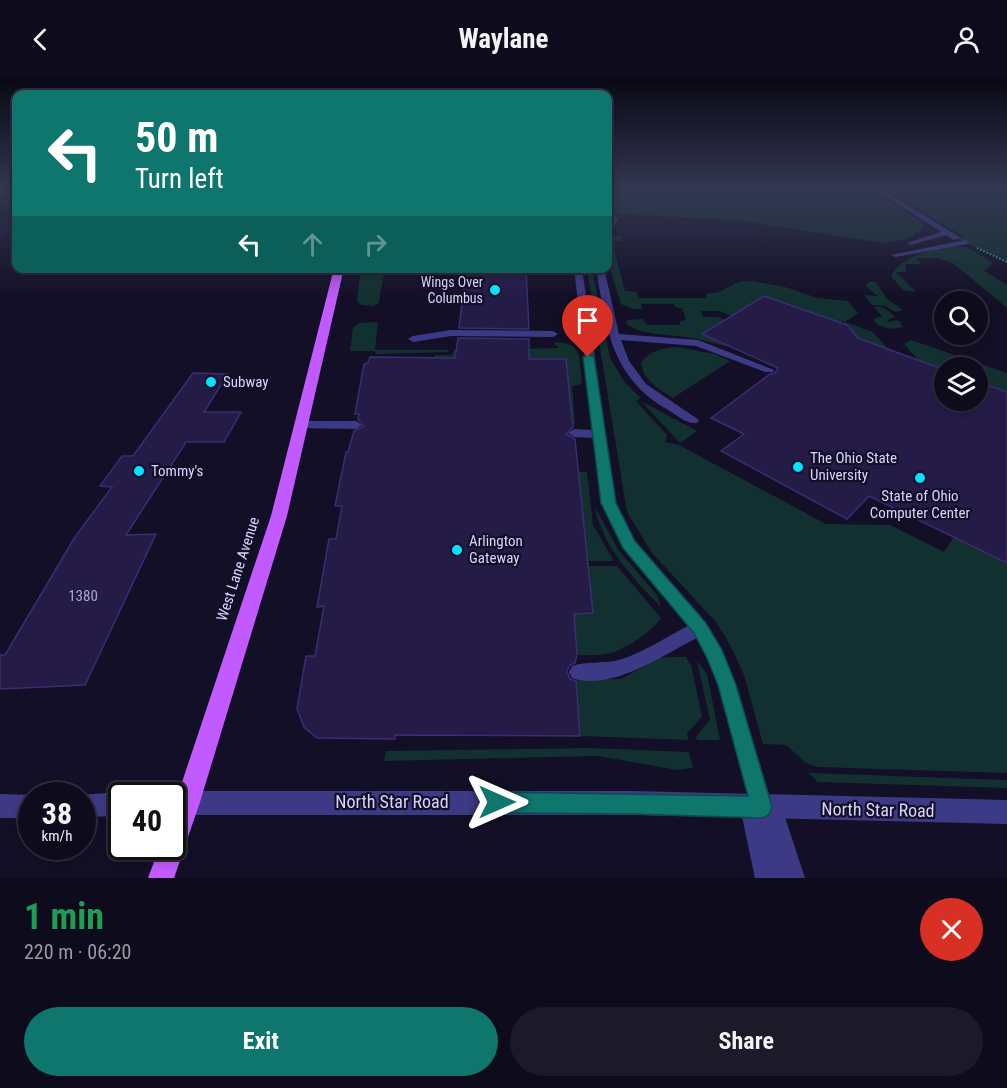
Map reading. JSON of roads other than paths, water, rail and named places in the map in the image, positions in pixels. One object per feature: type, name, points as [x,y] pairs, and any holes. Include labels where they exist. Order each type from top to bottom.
[{"type":"main road","name":"West Lane Avenue","points":[[186,785],[279,516],[338,273]]},
{"type":"main road","name":"West Lane Avenue","points":[[161,878],[166,860]]},
{"type":"street","points":[[935,225],[961,240]]},
{"type":"street","name":"North Star Road","points":[[186,802],[593,803],[1007,812]]},
{"type":"street","points":[[0,806],[18,806]]},
{"type":"street","points":[[761,807],[768,878]]},
{"type":"street","points":[[761,807],[792,878]]},
{"type":"lane","points":[[946,232],[892,252],[961,240]]},
{"type":"lane","points":[[579,273],[609,503],[616,522],[629,544],[700,628],[716,656],[727,685],[761,807]]},
{"type":"lane","points":[[601,273],[615,337],[629,372],[643,388],[693,420]]},
{"type":"lane","points":[[413,339],[451,333],[553,334]]},
{"type":"lane","points":[[615,337],[698,344],[769,370]]},
{"type":"lane","points":[[302,425],[356,425]]},
{"type":"lane","points":[[574,433],[599,434]]},
{"type":"lane","points":[[578,672],[603,672],[626,666],[700,628]]},
{"type":"place","name":"Wings Over Columbus","points":[[495,290]]},
{"type":"place","name":"Subway","points":[[211,382]]},
{"type":"place","name":"The Ohio State University","points":[[798,467]]},
{"type":"place","name":"Tommy's","points":[[139,471]]},
{"type":"place","name":"State of Ohio Computer Center","points":[[920,478]]},
{"type":"place","name":"Arlington Gateway","points":[[457,550]]}]
